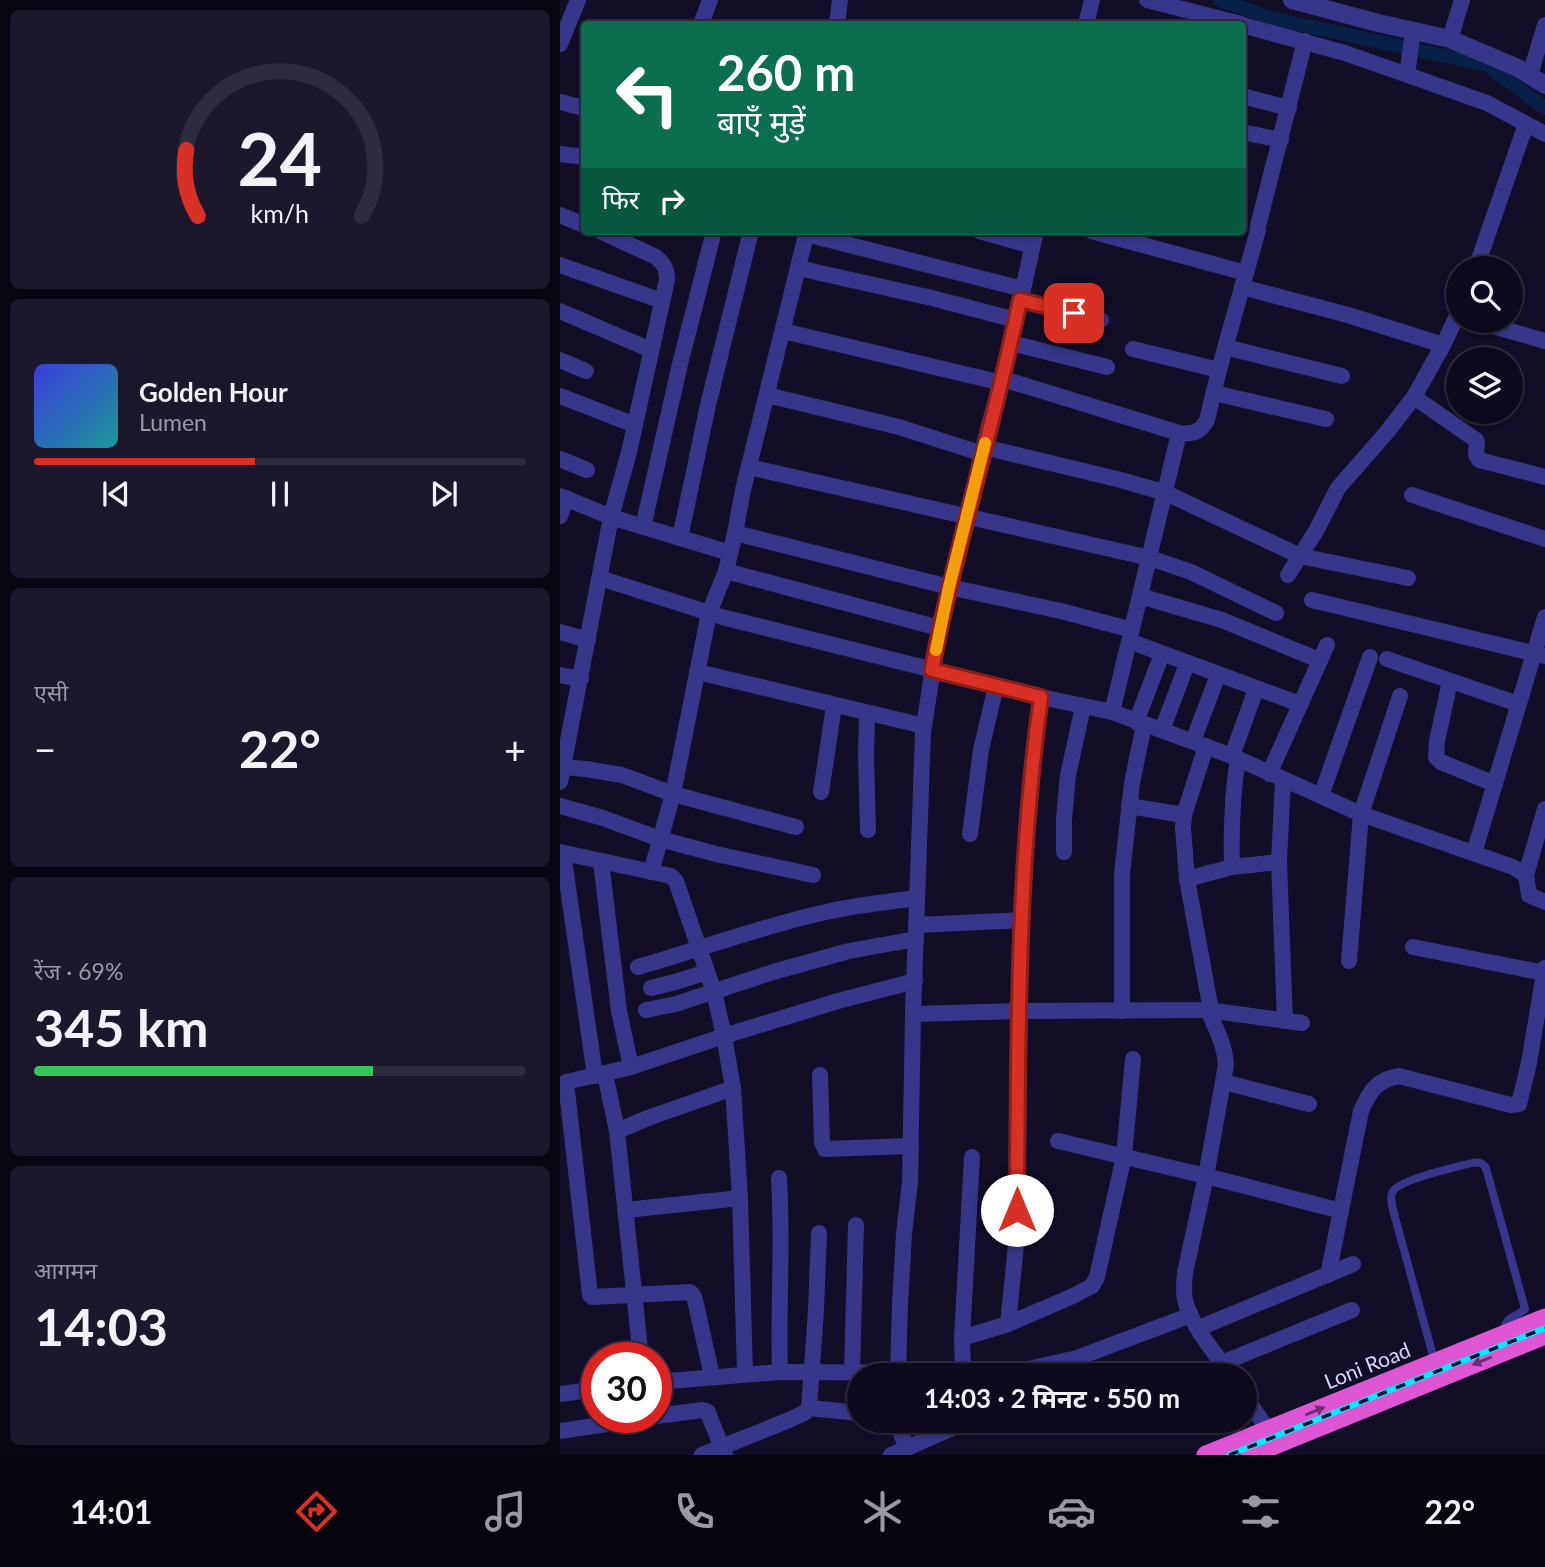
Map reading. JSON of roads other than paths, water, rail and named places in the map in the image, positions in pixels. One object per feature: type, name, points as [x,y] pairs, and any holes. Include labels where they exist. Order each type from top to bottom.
[{"type":"highway","name":"Loni Road","points":[[1262,1447],[1435,1363],[1545,1318]]},
{"type":"highway","name":"Loni Road","points":[[1206,1455],[1262,1447],[1545,1335]]},
{"type":"street","points":[[560,44],[578,0]]},
{"type":"street","points":[[702,21],[710,0]]},
{"type":"street","points":[[837,21],[840,0]]},
{"type":"street","points":[[1088,21],[1092,0]]},
{"type":"street","points":[[1147,0],[1227,21]]},
{"type":"street","points":[[1292,0],[1329,4],[1378,23],[1410,53],[1487,103],[1545,134]]},
{"type":"street","points":[[1450,39],[1462,0]]},
{"type":"street","points":[[1246,26],[1305,41],[1410,53],[1450,39],[1518,68],[1537,80],[1545,25]]},
{"type":"street","points":[[783,331],[1002,381],[1179,433],[1197,432],[1207,420],[1258,230],[1250,224],[1281,140],[1305,41]]},
{"type":"street","points":[[1246,97],[1289,108]]},
{"type":"street","points":[[560,102],[581,107]]},
{"type":"street","points":[[1480,256],[1527,124]]},
{"type":"street","points":[[1246,133],[1281,140]]},
{"type":"street","points":[[560,154],[581,157]]},
{"type":"street","points":[[560,215],[581,224]]},
{"type":"street","points":[[609,235],[664,263],[667,281],[635,425],[611,517],[562,775],[609,772],[673,794],[796,827]]},
{"type":"street","points":[[643,527],[713,235]]},
{"type":"street","points":[[680,538],[708,405],[750,235]]},
{"type":"street","points":[[651,872],[673,794],[709,613],[726,571],[736,533],[743,490],[805,235]]},
{"type":"street","points":[[816,235],[1101,320]]},
{"type":"street","points":[[898,1363],[904,1234],[910,1182],[913,1014],[924,726],[939,628],[1002,381],[1034,238],[1010,235]]},
{"type":"street","points":[[1103,235],[1443,345]]},
{"type":"street","points":[[560,265],[662,301]]},
{"type":"street","points":[[798,268],[1016,320]]},
{"type":"street","points":[[560,311],[651,350]]},
{"type":"street","points":[[1289,575],[1338,488],[1414,397],[1451,333]]},
{"type":"street","points":[[1517,333],[1545,341]]},
{"type":"street","points":[[1011,343],[1107,367]]},
{"type":"street","points":[[1225,347],[1342,376]]},
{"type":"street","points":[[1133,349],[1219,370]]},
{"type":"street","points":[[560,360],[586,371]]},
{"type":"street","points":[[1214,393],[1326,419]]},
{"type":"street","points":[[766,395],[899,427],[983,451],[1121,480],[1166,493],[1300,556],[1408,578]]},
{"type":"street","points":[[560,396],[635,425]]},
{"type":"street","points":[[1414,397],[1476,440],[1476,455],[1479,460],[1545,477]]},
{"type":"street","points":[[1112,712],[1179,433]]},
{"type":"street","points":[[560,459],[587,470]]},
{"type":"street","points":[[749,467],[1150,558],[1191,572],[1276,613]]},
{"type":"street","points":[[1412,495],[1545,539]]},
{"type":"street","points":[[560,516],[563,497],[611,517],[730,553]]},
{"type":"street","points":[[736,533],[949,587],[1060,611],[1130,635],[1161,654],[1300,704]]},
{"type":"street","points":[[726,571],[939,628]]},
{"type":"street","points":[[600,578],[709,613],[996,686],[1112,712],[1235,757],[1361,814],[1513,867],[1526,875]]},
{"type":"street","points":[[1140,596],[1222,620],[1320,660]]},
{"type":"street","points":[[1311,600],[1539,655]]},
{"type":"street","points":[[1474,853],[1518,704],[1539,655],[1545,617]]},
{"type":"street","points":[[560,632],[588,640]]},
{"type":"street","points":[[1285,1021],[1276,777],[1300,704],[1327,645]]},
{"type":"street","points":[[1122,1011],[1121,895],[1129,806],[1140,723],[1161,654]]},
{"type":"street","points":[[1321,796],[1370,657]]},
{"type":"street","points":[[1387,659],[1518,704]]},
{"type":"street","points":[[1161,730],[1187,664]]},
{"type":"street","points":[[698,672],[924,726]]},
{"type":"street","points":[[560,674],[581,679]]},
{"type":"street","points":[[1218,675],[1199,744],[1183,828],[1187,879],[1210,1005],[1208,1010],[1222,1041],[1226,1065],[1184,1288],[1185,1300],[1195,1322],[1223,1363]]},
{"type":"street","points":[[1450,681],[1436,757],[1441,762],[1495,784]]},
{"type":"street","points":[[970,834],[981,750],[996,686]]},
{"type":"street","points":[[1232,867],[1235,757],[1256,689]]},
{"type":"street","points":[[1349,961],[1361,814],[1400,696]]},
{"type":"street","points":[[1008,1324],[1017,1235],[1021,920],[1032,754],[1041,697]]},
{"type":"street","points":[[821,792],[834,706]]},
{"type":"street","points":[[1064,852],[1068,775],[1083,707]]},
{"type":"street","points":[[867,713],[868,830]]},
{"type":"street","points":[[560,806],[660,839],[813,875]]},
{"type":"street","points":[[1129,806],[1184,815]]},
{"type":"street","points":[[1545,809],[1526,875],[1529,895],[1545,902]]},
{"type":"street","points":[[639,1342],[617,1131],[600,1075],[561,853],[671,876],[677,881],[714,992],[733,1088],[740,1198],[745,1373]]},
{"type":"street","points":[[601,862],[619,1012],[632,1067]]},
{"type":"street","points":[[1187,879],[1232,867],[1279,862]]},
{"type":"street","points":[[638,967],[827,911],[918,898]]},
{"type":"street","points":[[646,1010],[676,1004],[773,972],[916,932],[1021,920]]},
{"type":"street","points":[[1328,1275],[1361,1111],[1372,1089],[1381,1081],[1406,1077],[1511,1105],[1519,1104],[1545,970],[1413,947]]},
{"type":"street","points":[[650,988],[707,972]]},
{"type":"street","points":[[712,1376],[693,1295],[681,1292],[592,1297],[589,1293],[563,1078],[568,1080],[600,1075],[632,1067],[838,1001],[915,981]]},
{"type":"street","points":[[913,1014],[1208,1010],[1302,1023]]},
{"type":"street","points":[[962,1338],[1008,1324],[1092,1286],[1097,1277],[1124,1156],[1133,1059]]},
{"type":"street","points":[[820,1075],[822,1142],[825,1149],[910,1146]]},
{"type":"street","points":[[1224,1082],[1309,1104]]},
{"type":"street","points":[[617,1131],[733,1088]]},
{"type":"street","points":[[1058,1141],[1206,1176],[1340,1212]]},
{"type":"street","points":[[963,1363],[962,1338],[972,1157]]},
{"type":"street","points":[[779,1178],[780,1372]]},
{"type":"street","points":[[626,1210],[740,1198]]},
{"type":"street","points":[[852,1363],[856,1225]]},
{"type":"street","points":[[702,1455],[723,1451],[804,1413],[809,1408],[819,1233]]},
{"type":"street","points":[[1055,1363],[1195,1322],[1353,1264]]},
{"type":"street","points":[[1240,1363],[1353,1310]]},
{"type":"street","points":[[672,1380],[745,1373],[847,1372]]},
{"type":"street","points":[[560,1394],[581,1391]]},
{"type":"street","points":[[809,1408],[847,1412]]},
{"type":"street","points":[[672,1414],[704,1410],[708,1412],[723,1451]]},
{"type":"street","points":[[560,1431],[581,1428]]},
{"type":"street","points":[[901,1433],[907,1448]]},
{"type":"street","points":[[891,1455],[941,1433]]},
{"type":"lane","points":[[1435,1363],[1391,1198],[1392,1191],[1398,1185],[1478,1162],[1486,1168],[1525,1309],[1505,1323],[1501,1335]]},
{"type":"waterway","points":[[1220,0],[1270,18],[1487,65],[1545,108]]},
{"type":"railway","points":[[1229,1455],[1545,1328]]}]
